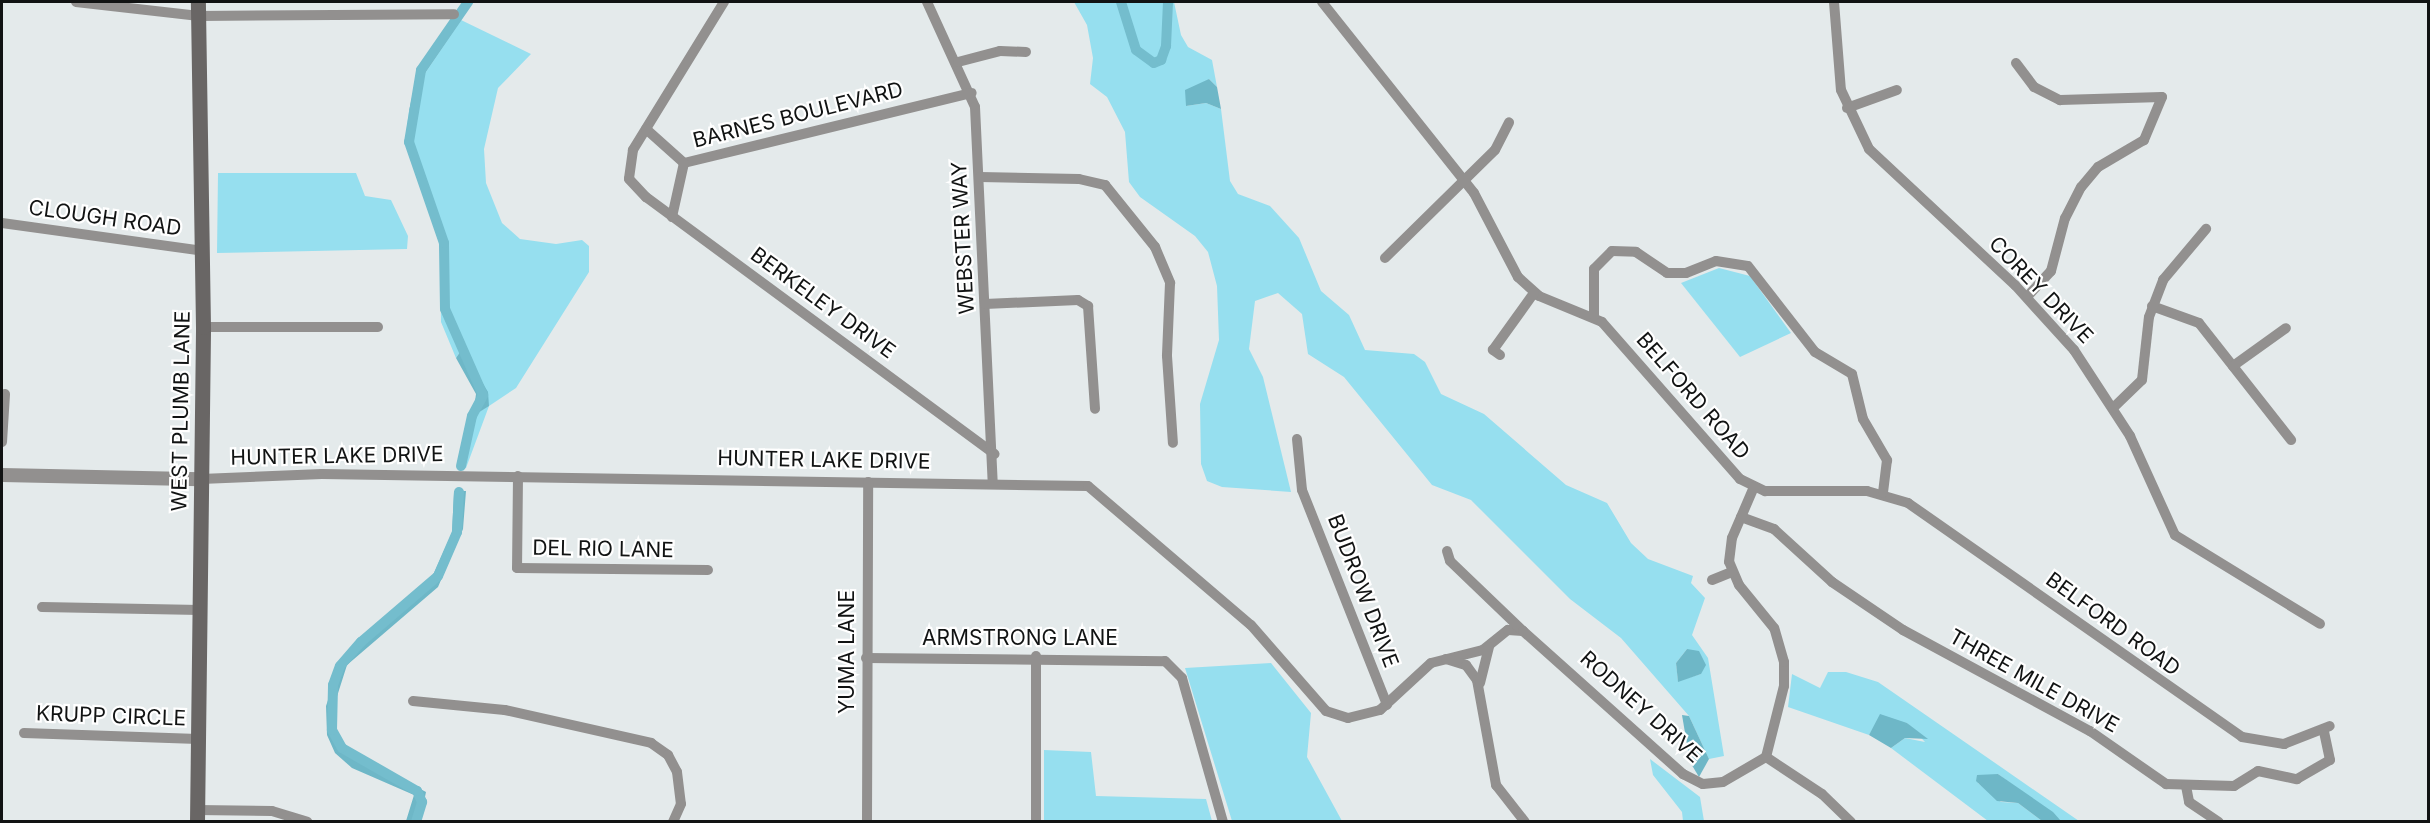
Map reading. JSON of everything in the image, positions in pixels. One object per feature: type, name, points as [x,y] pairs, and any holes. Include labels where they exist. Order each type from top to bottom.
[{"type":"main road","name":"WEST PLUMB LANE","points":[[197,816],[203,327],[198,9]]},
{"type":"street","points":[[76,2],[198,9],[454,14]]},
{"type":"street","name":"BERKELEY DRIVE","points":[[724,2],[629,159],[629,179],[672,217],[994,454]]},
{"type":"street","name":"WEBSTER WAY","points":[[927,2],[972,93],[980,177],[994,454],[993,484]]},
{"type":"street","name":"BELFORD ROAD","points":[[1322,2],[1488,214],[1518,277],[1534,293],[1594,316],[1650,374],[1724,466],[1754,487],[1883,493],[1908,503],[2232,732],[2284,744],[2327,728]]},
{"type":"street","name":"COREY DRIVE","points":[[1834,2],[1836,62],[1847,108],[1877,159],[2027,297],[2074,350],[2113,408],[2175,535],[2320,624]]},
{"type":"street","points":[[958,62],[1000,51],[1026,52]]},
{"type":"street","points":[[2016,63],[2034,87],[2060,100],[2162,97],[2144,140],[2098,167],[2081,187],[2065,218],[2051,270],[2027,297]]},
{"type":"street","points":[[1847,108],[1897,90]]},
{"type":"street","name":"BARNES BOULEVARD","points":[[646,129],[684,163],[972,93]]},
{"type":"street","points":[[1385,258],[1502,142],[1509,122]]},
{"type":"street","points":[[672,217],[684,163]]},
{"type":"street","points":[[980,177],[1097,182],[1115,195],[1155,247],[1170,283],[1167,356],[1173,443]]},
{"type":"street","name":"CLOUGH ROAD","points":[[2,224],[203,251]]},
{"type":"street","points":[[2113,408],[2142,380],[2152,306],[2171,267],[2206,229]]},
{"type":"street","points":[[1594,316],[1594,269],[1612,251],[1636,252],[1667,273],[1686,273],[1716,261],[1748,266],[1815,352],[1852,374],[1863,419],[1887,460],[1883,493]]},
{"type":"street","points":[[1500,355],[1493,350],[1534,293]]},
{"type":"street","points":[[985,304],[1078,300],[1088,306],[1095,409]]},
{"type":"street","points":[[2152,306],[2193,319],[2291,440]]},
{"type":"street","points":[[203,327],[378,327]]},
{"type":"street","points":[[2233,366],[2286,328]]},
{"type":"street","points":[[2,442],[5,394]]},
{"type":"street","name":"BUDROW DRIVE","points":[[1297,439],[1302,490],[1387,705]]},
{"type":"street","name":"HUNTER LAKE DRIVE","points":[[2,475],[201,479],[322,474],[1080,485],[1102,494],[1155,549],[1251,624],[1326,711],[1359,718],[1387,705],[1420,670],[1440,659],[1490,644],[1508,630],[1523,631]]},
{"type":"street","name":"DEL RIO LANE","points":[[518,476],[517,568],[708,570]]},
{"type":"street","name":"YUMA LANE","points":[[867,822],[868,482]]},
{"type":"street","points":[[1754,487],[1729,546],[1732,572],[1767,616],[1782,650],[1782,698],[1766,757],[1816,789],[1851,822]]},
{"type":"street","name":"THREE MILE DRIVE","points":[[1741,517],[1779,532],[1832,582],[1903,630],[2090,731],[2166,784],[2234,786],[2258,771],[2297,780],[2330,760],[2327,728]]},
{"type":"street","name":"RODNEY DRIVE","points":[[1447,551],[1450,561],[1523,631],[1693,780],[1734,779],[1766,757]]},
{"type":"street","points":[[1712,580],[1732,572]]},
{"type":"street","points":[[42,607],[200,610]]},
{"type":"street","points":[[1490,644],[1479,674],[1496,785],[1525,822]]},
{"type":"street","points":[[1036,656],[1036,822]]},
{"type":"street","name":"ARMSTRONG LANE","points":[[866,658],[1150,657],[1173,665],[1182,678],[1223,822]]},
{"type":"street","points":[[1440,659],[1466,665],[1481,695]]},
{"type":"street","points":[[413,701],[505,710],[651,743],[668,755],[677,772],[681,804],[673,822]]},
{"type":"street","name":"KRUPP CIRCLE","points":[[24,733],[198,739]]},
{"type":"street","points":[[2186,786],[2189,802],[2219,822]]},
{"type":"street","points":[[197,816],[272,811],[307,822]]},
{"type":"shaded area","points":[[1074,2],[1174,2],[1181,35],[1188,47],[1212,60],[1217,87],[1209,79],[1186,106],[1206,103],[1221,109],[1230,181],[1238,194],[1270,206],[1299,238],[1321,291],[1349,315],[1365,350],[1414,354],[1425,362],[1441,394],[1484,414],[1566,485],[1607,503],[1631,543],[1648,559],[1693,576],[1691,583],[1705,598],[1692,635],[1708,658],[1724,756],[1709,759],[1689,716],[1621,638],[1570,599],[1471,500],[1432,485],[1344,377],[1308,354],[1302,314],[1278,293],[1255,301],[1249,349],[1263,377],[1291,492],[1222,487],[1207,481],[1201,464],[1200,404],[1219,340],[1217,286],[1208,252],[1195,236],[1140,197],[1129,182],[1125,132],[1107,97],[1090,84],[1093,58],[1087,25]],"holes":[[[1687,649],[1701,674],[1678,681],[1676,663]]]},
{"type":"shaded area","points":[[452,20],[461,20],[425,73],[417,106],[409,111],[418,70]]},
{"type":"shaded area","points":[[461,20],[531,54],[498,88],[484,149],[486,183],[502,223],[520,239],[556,244],[582,240],[589,246],[589,272],[516,388],[489,406],[466,468],[458,468],[473,416],[488,406],[462,349],[456,358],[441,322],[440,245],[405,141],[409,111],[417,106],[425,73]]},
{"type":"shaded area","points":[[1209,79],[1217,87],[1221,109],[1206,103],[1186,106],[1185,90]]},
{"type":"shaded area","points":[[218,173],[356,173],[365,196],[391,200],[408,236],[407,249],[217,253]]},
{"type":"shaded area","points":[[1719,268],[1750,276],[1791,333],[1740,357],[1681,283]]},
{"type":"shaded area","points":[[462,349],[488,392],[489,406],[473,416],[476,394],[456,358]]},
{"type":"shaded area","points":[[454,491],[466,491],[463,529],[438,587],[347,665],[333,709],[334,729],[344,748],[426,792],[420,821],[406,821],[414,795],[352,768],[335,753],[327,735],[326,706],[342,658],[429,584],[452,533]]},
{"type":"shaded area","points":[[1687,649],[1699,651],[1706,665],[1701,674],[1678,682],[1676,663]]},
{"type":"shaded area","points":[[1271,663],[1311,713],[1307,757],[1342,821],[1232,821],[1185,668]]},
{"type":"shaded area","points":[[1828,672],[1846,672],[1878,682],[2079,821],[2061,821],[1998,774],[1978,783],[2001,802],[2018,803],[2042,821],[1988,821],[1891,748],[1905,738],[1925,742],[1907,723],[1878,721],[1869,735],[1788,707],[1792,674],[1820,688]]},
{"type":"shaded area","points":[[1880,714],[1907,723],[1928,739],[1905,738],[1891,748],[1869,735]]},
{"type":"shaded area","points":[[1682,715],[1689,716],[1709,759],[1699,777],[1690,762]]},
{"type":"shaded area","points":[[1044,750],[1091,752],[1096,796],[1206,799],[1212,821],[1044,821]]},
{"type":"shaded area","points":[[1650,759],[1700,797],[1704,821],[1683,821],[1682,812],[1653,775]]},
{"type":"shaded area","points":[[1998,774],[2053,812],[2061,821],[2042,821],[2018,803],[1997,801],[1976,781],[1977,775]]},
{"type":"waterway","points":[[461,466],[472,416],[483,395],[445,309],[444,243],[409,142],[421,70],[468,2]]},
{"type":"waterway","points":[[1121,2],[1136,50],[1154,63],[1161,60],[1166,46],[1168,2]]},
{"type":"waterway","points":[[416,822],[422,802],[417,791],[342,748],[332,730],[333,685],[340,666],[361,642],[438,576],[457,532],[459,492]]}]
